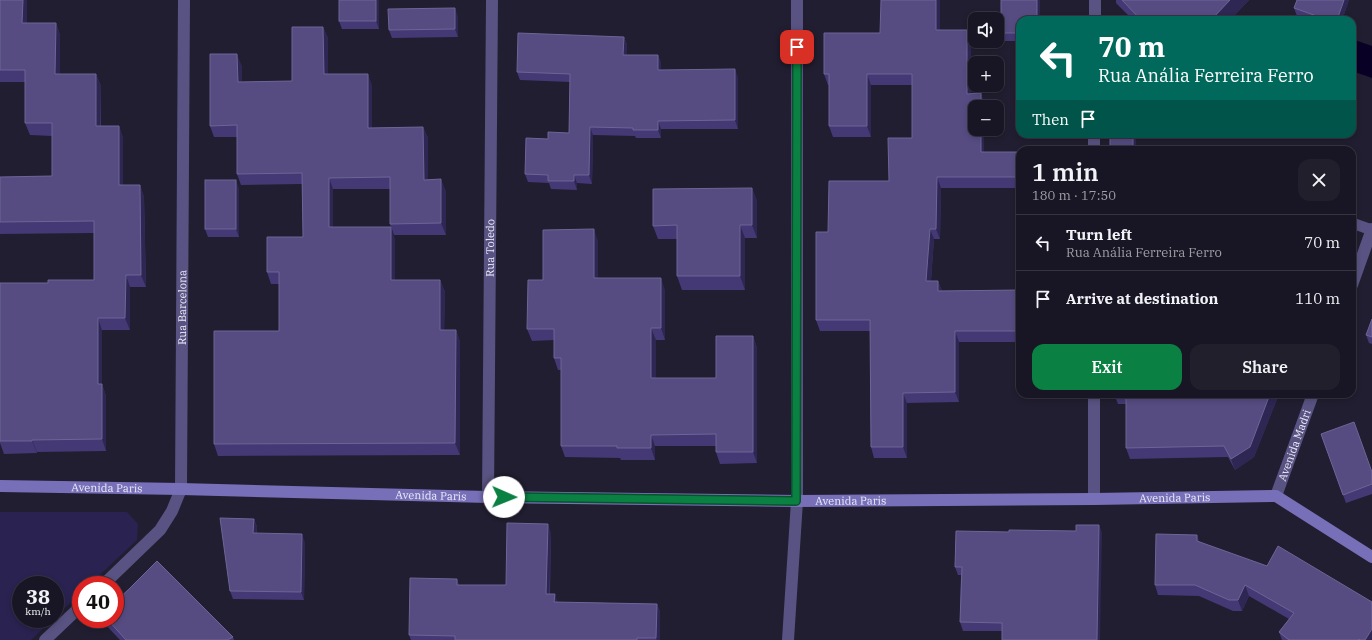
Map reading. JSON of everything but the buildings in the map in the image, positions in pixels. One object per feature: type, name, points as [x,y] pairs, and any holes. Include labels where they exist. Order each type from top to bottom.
[{"type":"street","name":"Rua Barcelona","points":[[111,576],[160,530],[172,511],[182,489],[184,0]]},
{"type":"street","name":"Rua Toledo","points":[[488,497],[492,0]]},
{"type":"street","points":[[788,640],[796,501],[797,0]]},
{"type":"street","points":[[1094,16],[1095,0]]},
{"type":"street","points":[[1356,274],[1372,230]]},
{"type":"street","points":[[1094,398],[1094,499]]},
{"type":"street","name":"Avenida Madri","points":[[1276,496],[1312,398]]},
{"type":"street","name":"Avenida Paris","points":[[0,486],[488,497],[796,501],[1276,496]]},
{"type":"street","points":[[1276,496],[1372,557]]},
{"type":"street","points":[[45,640],[72,614]]},
{"type":"lane","points":[[1356,224],[1372,230]]},
{"type":"shaded area","points":[[1356,40],[1372,46],[1372,78],[1356,72]]},
{"type":"shaded area","points":[[0,512],[127,512],[138,524],[137,540],[99,576],[72,576],[72,601],[64,609],[64,576],[12,576],[12,628],[44,628],[31,640],[0,640]]},
{"type":"route","points":[[504,497],[796,501],[797,47]]}]
